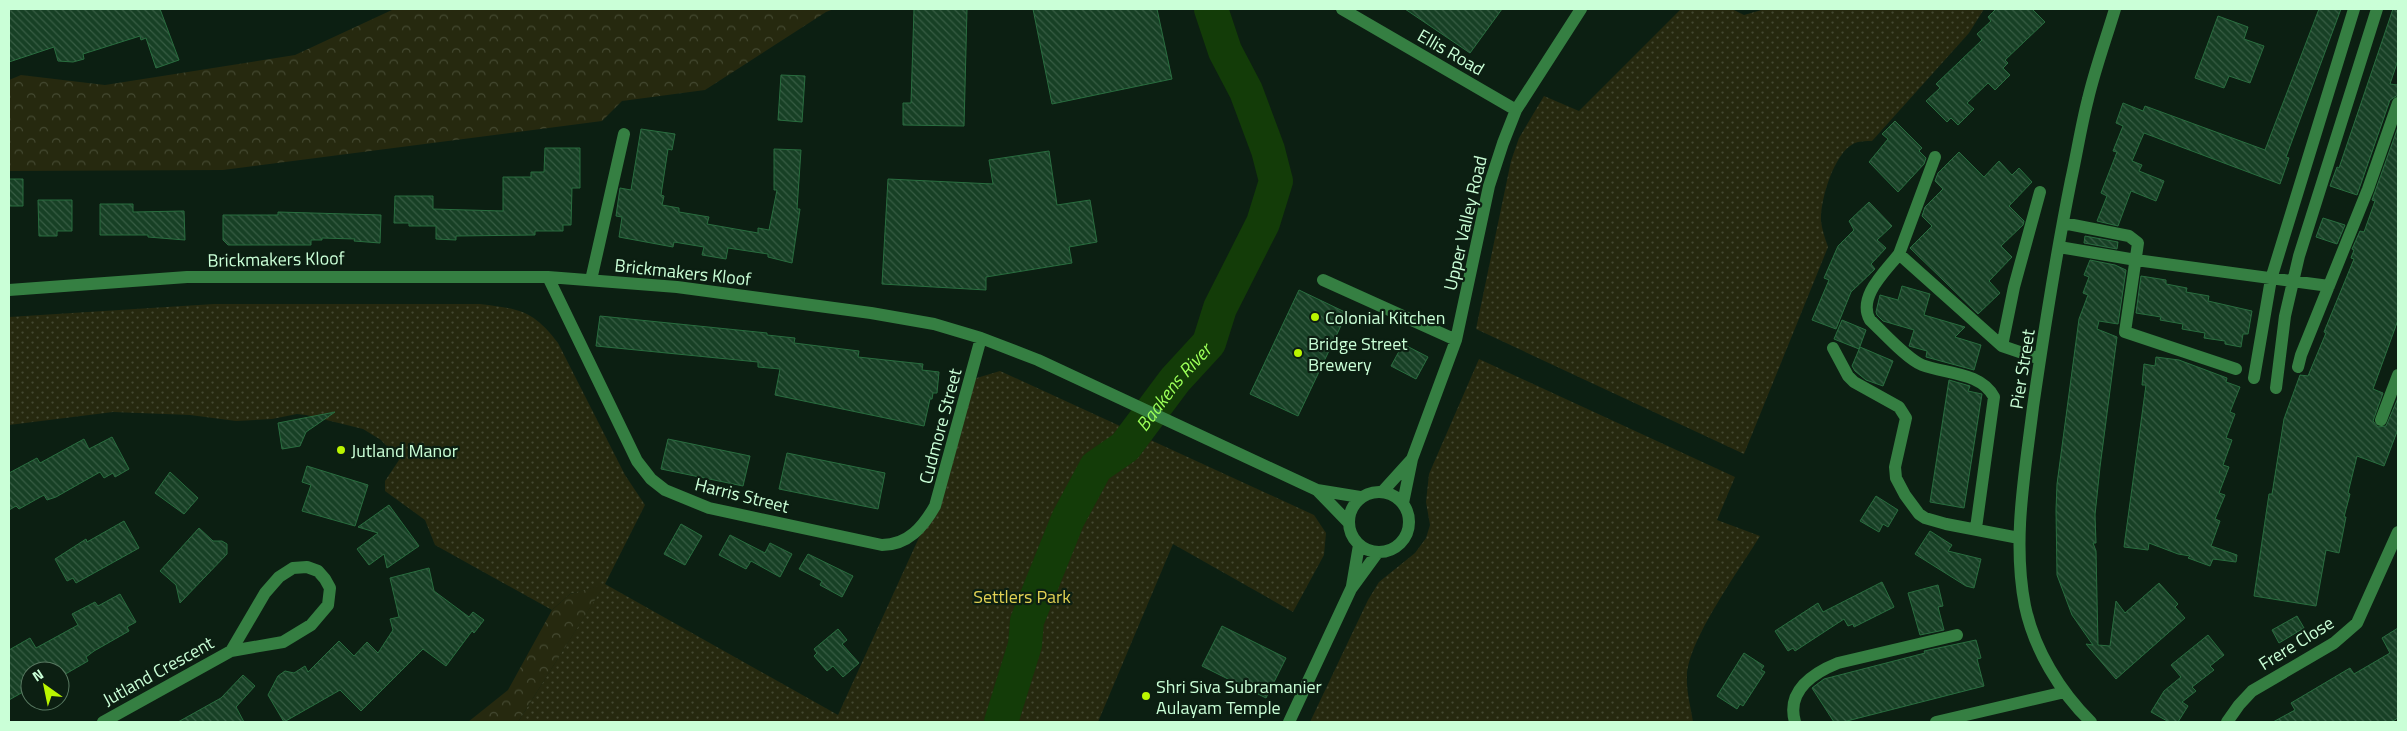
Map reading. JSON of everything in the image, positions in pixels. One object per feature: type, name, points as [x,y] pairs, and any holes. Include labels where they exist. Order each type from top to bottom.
[{"type":"street","name":"Ellis Road","points":[[1342,9],[1516,110]]},
{"type":"street","name":"Upper Valley Road","points":[[1403,503],[1412,459],[1456,340],[1489,186],[1516,110],[1581,9]]},
{"type":"street","name":"Pier Street","points":[[2091,722],[2065,692],[2050,670],[2032,629],[2025,606],[2019,565],[2022,490],[2040,359],[2063,223],[2088,99],[2115,9]]},
{"type":"street","points":[[2254,378],[2271,279],[2354,9]]},
{"type":"street","points":[[2276,388],[2285,316],[2292,282],[2377,9]]},
{"type":"street","points":[[2298,367],[2301,355],[2368,189],[2398,103]]},
{"type":"street","points":[[591,280],[624,134]]},
{"type":"street","points":[[1936,157],[1899,254],[1867,299],[1865,311],[1870,320],[1908,355],[1921,364],[1980,382],[1994,397],[1976,528]]},
{"type":"street","points":[[2002,346],[2014,287],[2040,192]]},
{"type":"street","points":[[2063,223],[2134,238],[2139,246],[2125,332],[2236,369]]},
{"type":"street","points":[[2059,247],[2136,260],[2329,286]]},
{"type":"street","points":[[1899,254],[2002,346],[2040,359]]},
{"type":"street","name":"Brickmakers Kloof","points":[[9,290],[187,277],[548,277],[678,288],[871,313],[934,324],[980,338],[1038,360],[1317,490],[1360,497]]},
{"type":"street","name":"Harris Street","points":[[548,277],[637,461],[651,479],[665,490],[709,508],[882,545],[890,545],[909,538],[927,520]]},
{"type":"street","points":[[1323,280],[1456,340]]},
{"type":"street","name":"Cudmore Street","points":[[927,520],[940,496],[980,338]]},
{"type":"street","points":[[1833,348],[1848,376],[1854,382],[1900,407],[1904,413],[1905,423],[1895,467],[1900,488],[1925,518],[1946,524],[1976,528],[2020,538]]},
{"type":"street","points":[[2381,420],[2398,375]]},
{"type":"street","name":"Upper Valley Road","points":[[1383,491],[1412,459]]},
{"type":"street","name":"Brickmakers Kloof","points":[[1317,490],[1348,522]]},
{"type":"street","points":[[1383,491],[1394,495],[1403,503],[1409,521],[1404,539],[1397,546],[1378,552],[1368,550],[1359,545],[1353,538],[1348,522],[1353,506],[1360,497],[1367,493],[1383,491]]},
{"type":"street","name":"Frere Close","points":[[2227,722],[2252,691],[2334,643],[2358,623],[2398,532]]},
{"type":"street","points":[[1351,589],[1359,545]]},
{"type":"street","points":[[1289,722],[1351,589],[1378,552]]},
{"type":"street","name":"Jutland Crescent","points":[[103,722],[231,651],[282,642],[311,625],[328,605],[330,588],[326,579],[318,571],[307,567],[294,568],[279,577],[264,593],[231,651]]},
{"type":"street","points":[[1795,722],[1793,703],[1798,692],[1808,679],[1823,669],[1838,663],[1958,635]]},
{"type":"street","points":[[1936,722],[2065,692]]},
{"type":"green space","points":[[394,9],[834,9],[826,12],[705,90],[622,101],[602,121],[223,170],[9,171],[9,80],[21,75],[105,85],[295,55]]},
{"type":"green space","points":[[1681,9],[1732,9],[1744,15],[1765,9],[1984,9],[1969,33],[1872,141],[1853,144],[1846,149],[1834,167],[1821,212],[1821,224],[1828,247],[1744,454],[1476,329],[1511,161],[1519,138],[1544,96],[1579,111]]},
{"type":"green space","name":"Settlers Park","points":[[214,304],[480,304],[515,310],[533,317],[558,343],[625,475],[645,505],[605,584],[838,715],[927,520],[970,380],[1000,371],[1314,515],[1326,533],[1324,555],[1293,612],[1173,544],[1098,722],[518,722],[604,585],[570,594],[552,610],[435,545],[425,520],[385,491],[385,481],[399,460],[381,440],[363,429],[297,414],[272,419],[236,421],[190,415],[113,412],[9,425],[9,317]]},
{"type":"green space","points":[[1479,359],[1735,477],[1717,520],[1760,536],[1716,605],[1696,644],[1687,676],[1693,722],[1310,722],[1368,600],[1379,582],[1415,553],[1426,538],[1430,525],[1426,502],[1429,474]]},
{"type":"green space","points":[[605,584],[518,722],[468,722],[508,690],[552,610],[570,594]]},
{"type":"building","points":[[9,9],[160,9],[179,60],[156,68],[146,38],[141,40],[140,36],[83,54],[84,59],[73,62],[58,61],[54,47],[9,62]]},
{"type":"building","points":[[914,9],[967,9],[964,126],[903,125],[903,103],[911,103]]},
{"type":"building","points":[[1033,9],[1157,9],[1172,79],[1052,104]]},
{"type":"building","points":[[1405,9],[1502,9],[1470,53]]},
{"type":"building","points":[[1996,9],[2032,9],[2045,22],[2005,60],[2008,63],[2003,68],[2010,75],[1995,90],[1988,83],[1967,103],[1974,109],[1958,125],[1951,118],[1947,122],[1926,101],[1940,88],[1936,84],[1982,40],[1977,34],[1991,21],[1988,17]]},
{"type":"building","points":[[2319,9],[2341,9],[2286,157],[2289,158],[2280,184],[2144,133],[2132,161],[2142,165],[2139,171],[2164,181],[2156,201],[2131,191],[2118,226],[2097,221],[2107,196],[2101,193],[2117,152],[2113,151],[2123,126],[2116,123],[2123,103],[2143,111],[2145,106],[2265,150]]},
{"type":"building","points":[[2393,9],[2398,9],[2398,60],[2390,84],[2398,85],[2398,95],[2390,100],[2357,195],[2330,186],[2337,167],[2339,168]]},
{"type":"building","points":[[2218,16],[2248,27],[2244,39],[2264,46],[2250,83],[2229,76],[2224,88],[2195,78]]},
{"type":"building","points":[[781,75],[805,76],[802,122],[778,120]]},
{"type":"building","points":[[1895,121],[1922,148],[1919,151],[1926,158],[1924,164],[1898,192],[1869,162],[1888,139],[1882,134]]},
{"type":"building","points":[[2398,127],[2398,320],[2373,389],[2383,393],[2373,421],[2378,427],[2386,426],[2398,398],[2398,429],[2384,466],[2357,456],[2348,493],[2350,494],[2344,517],[2346,517],[2339,553],[2326,550],[2316,606],[2254,596],[2269,494],[2272,494],[2284,419],[2300,375],[2308,376],[2326,333],[2324,332],[2354,259],[2351,258],[2354,250],[2352,249],[2360,231],[2364,232],[2375,201],[2372,200]]},
{"type":"building","points":[[641,129],[675,134],[672,150],[668,149],[661,195],[664,196],[662,205],[679,208],[679,212],[709,217],[707,224],[758,233],[758,228],[769,230],[777,190],[774,190],[774,149],[801,150],[797,209],[800,209],[792,263],[768,257],[768,254],[728,248],[726,259],[702,255],[704,247],[674,242],[673,247],[619,237],[622,217],[616,216],[620,188],[631,190]]},
{"type":"building","points":[[545,148],[580,148],[580,188],[572,188],[571,225],[563,225],[563,231],[535,231],[535,235],[456,236],[456,240],[436,239],[436,226],[409,226],[409,223],[394,223],[395,196],[433,196],[433,209],[503,211],[503,177],[531,177],[531,172],[544,172]]},
{"type":"building","points":[[1049,151],[1057,205],[1090,200],[1097,242],[1069,247],[1072,263],[986,277],[986,290],[882,284],[888,179],[993,184],[989,160]]},
{"type":"building","points":[[1959,152],[1984,177],[1999,161],[2012,175],[2019,168],[2032,182],[2009,206],[2024,221],[2023,225],[2001,246],[2012,257],[1989,281],[2000,293],[1978,314],[1910,248],[1932,226],[1922,216],[1925,207],[1943,189],[1935,181],[1938,173]]},
{"type":"building","points":[[9,179],[23,179],[23,206],[9,206]]},
{"type":"building","points":[[38,200],[72,200],[72,231],[57,231],[57,236],[39,236]]},
{"type":"building","points":[[1869,202],[1892,226],[1877,240],[1886,248],[1871,264],[1875,269],[1851,292],[1836,329],[1812,320],[1829,280],[1824,278],[1838,246],[1854,230],[1849,221]]},
{"type":"building","points":[[100,204],[133,204],[133,212],[184,211],[185,240],[148,237],[148,235],[100,235]]},
{"type":"building","points":[[278,212],[381,215],[380,243],[354,241],[355,239],[322,238],[322,240],[311,240],[311,245],[228,245],[223,240],[223,215],[278,215]]},
{"type":"building","points":[[2323,218],[2345,225],[2337,244],[2316,237]]},
{"type":"building","points":[[2085,236],[2118,242],[2117,249],[2084,243]]},
{"type":"building","points":[[2090,260],[2115,265],[2126,270],[2118,324],[2099,321],[2097,329],[2117,337],[2095,515],[2096,543],[2093,543],[2096,551],[2098,645],[2110,646],[2116,601],[2125,613],[2159,583],[2178,604],[2175,607],[2185,618],[2116,679],[2086,644],[2093,645],[2072,615],[2057,575],[2057,484],[2079,319],[2088,295],[2083,293],[2089,277],[2084,275]]},
{"type":"building","points":[[2141,276],[2166,280],[2166,284],[2187,288],[2186,292],[2209,296],[2208,301],[2252,311],[2248,334],[2243,334],[2241,347],[2225,344],[2225,341],[2204,338],[2205,333],[2182,329],[2183,324],[2160,320],[2161,317],[2136,313]]},
{"type":"building","points":[[1902,286],[1930,294],[1924,315],[1965,327],[1955,337],[1981,345],[1974,370],[1926,357],[1927,351],[1909,346],[1914,330],[1883,321],[1877,315],[1880,295],[1898,300]]},
{"type":"building","name":"Bridge Street Brewery","points":[[1299,290],[1347,313],[1298,416],[1250,394]]},
{"type":"building","points":[[600,316],[767,333],[767,335],[795,338],[794,343],[859,351],[858,357],[923,364],[922,370],[939,372],[937,393],[933,393],[932,399],[930,399],[924,426],[775,395],[780,369],[758,367],[758,362],[596,346]]},
{"type":"building","points":[[1842,320],[1866,330],[1859,349],[1834,339]]},
{"type":"building","points":[[1403,344],[1428,357],[1416,379],[1391,366]]},
{"type":"building","points":[[1860,347],[1893,361],[1883,386],[1866,380],[1852,366]]},
{"type":"building","points":[[2156,357],[2179,360],[2227,378],[2226,382],[2240,387],[2230,412],[2235,414],[2226,438],[2232,440],[2223,465],[2229,467],[2219,493],[2225,495],[2215,519],[2220,521],[2211,546],[2237,555],[2236,562],[2213,559],[2210,566],[2188,558],[2190,556],[2178,554],[2149,543],[2148,550],[2124,547],[2146,385],[2142,385],[2144,364],[2155,366]]},
{"type":"building","points":[[1949,380],[1970,386],[1968,391],[1982,394],[1964,508],[1930,502]]},
{"type":"building","points":[[335,412],[306,432],[300,446],[282,449],[278,423]]},
{"type":"building","points":[[112,437],[129,469],[115,477],[113,473],[104,478],[100,472],[56,497],[47,500],[44,495],[19,509],[16,506],[9,510],[9,473],[37,458],[40,463],[84,439],[89,449]]},
{"type":"building","points":[[668,439],[750,456],[743,486],[661,469]]},
{"type":"building","points":[[787,453],[885,473],[878,509],[779,489]]},
{"type":"building","points":[[307,466],[368,485],[355,526],[302,511],[311,485],[302,482]]},
{"type":"building","points":[[170,472],[198,498],[184,514],[155,493]]},
{"type":"building","points":[[1876,496],[1898,510],[1888,527],[1883,524],[1879,532],[1860,521]]},
{"type":"building","points":[[389,505],[419,546],[387,568],[384,554],[369,565],[357,549],[378,533],[358,527]]},
{"type":"building","points":[[124,521],[139,548],[76,583],[73,578],[67,581],[55,559],[86,539],[87,542]]},
{"type":"building","points":[[681,524],[702,536],[685,565],[664,554]]},
{"type":"building","points":[[199,528],[213,541],[222,541],[227,544],[227,554],[180,603],[176,585],[160,571]]},
{"type":"building","points":[[1930,531],[1952,545],[1948,551],[1981,559],[1974,588],[1966,586],[1915,554]]},
{"type":"building","points":[[730,535],[765,553],[770,543],[792,554],[780,577],[751,561],[746,569],[719,555]]},
{"type":"building","points":[[808,554],[853,576],[842,597],[820,585],[822,581],[799,569]]},
{"type":"building","points":[[429,568],[434,591],[469,617],[473,612],[484,620],[474,633],[472,631],[446,666],[423,649],[361,711],[340,690],[284,722],[268,695],[278,676],[285,671],[294,673],[305,666],[308,672],[339,641],[354,656],[367,642],[378,653],[393,630],[390,619],[399,617],[390,578]]},
{"type":"building","points":[[1882,582],[1894,607],[1854,627],[1853,624],[1848,626],[1844,619],[1795,651],[1793,648],[1788,651],[1775,631],[1818,603],[1823,612]]},
{"type":"building","points":[[1938,585],[1943,606],[1938,607],[1944,630],[1920,635],[1908,593]]},
{"type":"building","points":[[120,594],[136,622],[127,627],[129,631],[94,651],[86,657],[88,661],[70,671],[70,661],[20,661],[20,694],[9,700],[9,650],[30,638],[36,648],[78,625],[72,614],[95,602],[98,606]]},
{"type":"building","points":[[2297,616],[2304,628],[2279,643],[2272,630]]},
{"type":"building","points":[[1222,626],[1286,658],[1266,698],[1202,666]]},
{"type":"building","points":[[2398,628],[2398,718],[2391,722],[2273,722],[2295,710],[2291,703],[2350,668],[2354,674],[2390,653],[2382,638]]},
{"type":"building","points":[[838,629],[847,640],[842,644],[859,663],[843,677],[833,666],[827,671],[814,656],[817,653],[814,649]]},
{"type":"building","points":[[2208,635],[2224,655],[2210,666],[2214,670],[2192,687],[2196,691],[2182,702],[2188,706],[2178,722],[2169,722],[2151,712],[2164,691],[2181,677],[2171,665]]},
{"type":"building","points":[[1976,640],[1981,658],[1977,659],[1984,686],[1843,722],[1834,722],[1812,688],[1824,679],[1925,653],[1924,651]]},
{"type":"building","points":[[1744,653],[1764,666],[1761,670],[1765,672],[1743,706],[1740,704],[1737,709],[1717,696]]},
{"type":"building","points":[[243,675],[255,686],[236,707],[244,722],[178,722],[221,698]]},
{"type":"waterway","name":"Baakens River","points":[[1001,722],[1025,645],[1027,621],[1068,519],[1096,467],[1125,447],[1175,380],[1209,343],[1220,308],[1263,223],[1276,181],[1268,150],[1246,91],[1225,51],[1211,9]]},
{"type":"place","name":"Colonial Kitchen","points":[[1315,317]]},
{"type":"place","name":"Bridge Street Brewery","points":[[1298,353]]},
{"type":"place","name":"Jutland Manor","points":[[341,450]]},
{"type":"place","name":"Shri Siva Subramanier Aulayam Temple","points":[[1146,696]]}]
